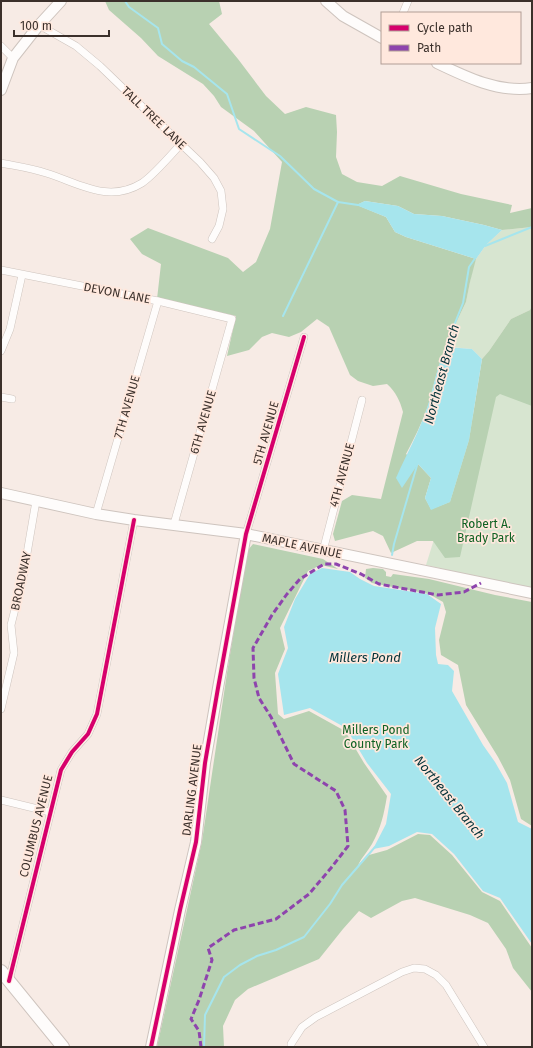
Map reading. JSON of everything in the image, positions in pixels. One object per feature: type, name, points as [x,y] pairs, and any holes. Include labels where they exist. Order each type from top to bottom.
[{"type":"main road","points":[[1,971],[64,1047]]},
{"type":"street","points":[[326,1],[343,16],[381,37]]},
{"type":"street","points":[[403,12],[408,1]]},
{"type":"street","points":[[1,90],[13,58],[57,2]]},
{"type":"street","name":"TALL TREE LANE","points":[[39,26],[76,46],[100,66],[200,162],[214,178],[221,191],[223,209],[219,226],[212,239]]},
{"type":"street","points":[[1,46],[13,58]]},
{"type":"street","points":[[439,64],[482,83],[505,88],[532,88]]},
{"type":"street","points":[[1,163],[47,173],[95,191],[120,192],[142,183],[181,144]]},
{"type":"street","name":"DEVON LANE","points":[[1,270],[158,301],[232,319]]},
{"type":"street","points":[[1,350],[10,329],[22,274]]},
{"type":"street","name":"7TH AVENUE","points":[[96,514],[158,301]]},
{"type":"street","name":"6TH AVENUE","points":[[174,524],[232,319]]},
{"type":"street","name":"5TH AVENUE","points":[[246,534],[304,336]]},
{"type":"street","points":[[1,397],[12,399]]},
{"type":"street","name":"4TH AVENUE","points":[[323,551],[362,400]]},
{"type":"street","name":"MAPLE AVENUE","points":[[1,493],[96,514],[246,534],[532,593]]},
{"type":"street","name":"BROADWAY","points":[[1,709],[14,653],[11,626],[23,577],[36,501]]},
{"type":"street","name":"COLUMBUS AVENUE","points":[[9,981],[61,770],[72,752],[88,734],[97,714],[134,520]]},
{"type":"street","name":"DARLING AVENUE","points":[[151,1047],[178,917],[196,842],[206,755],[246,534]]},
{"type":"street","points":[[1,800],[50,812]]},
{"type":"street","points":[[291,1047],[291,1044],[302,1027],[316,1017],[402,972],[414,968],[425,970],[436,975],[446,985],[484,1047]]},
{"type":"green space","points":[[105,1],[219,1],[222,14],[209,24],[266,96],[285,114],[306,107],[336,115],[336,157],[342,174],[357,182],[382,186],[400,176],[461,194],[512,205],[510,213],[532,208],[532,227],[502,230],[442,216],[414,214],[398,206],[365,201],[357,205],[386,217],[395,232],[406,237],[476,259],[466,302],[455,325],[451,347],[447,347],[444,354],[438,369],[426,412],[406,454],[431,478],[425,498],[431,509],[450,502],[469,440],[482,359],[511,319],[530,310],[532,306],[532,406],[500,394],[496,397],[460,557],[445,558],[433,541],[417,541],[391,553],[383,536],[373,531],[335,541],[333,534],[342,501],[352,495],[381,499],[403,412],[393,390],[387,384],[373,386],[358,381],[350,375],[329,327],[317,319],[301,332],[289,337],[272,333],[262,337],[249,350],[227,356],[236,316],[157,299],[161,264],[142,254],[130,239],[148,228],[228,258],[243,272],[256,262],[270,229],[282,162],[254,131],[221,107],[214,96],[203,84],[158,56],[141,38],[109,10]]},
{"type":"green space","points":[[532,227],[532,306],[530,310],[511,319],[482,359],[472,349],[451,347],[455,325],[466,302],[473,266],[476,259],[486,245],[502,230]]},
{"type":"green space","name":"Robert A. Brady Park","points":[[483,383],[532,401],[532,589],[426,565]]},
{"type":"green space","points":[[253,544],[323,559],[338,569],[321,565],[308,571],[280,628],[285,649],[275,673],[278,714],[284,719],[309,711],[345,731],[364,763],[387,796],[378,832],[358,865],[369,855],[387,850],[418,834],[430,835],[452,855],[482,892],[500,901],[532,948],[532,992],[513,968],[506,949],[488,923],[470,915],[415,898],[402,901],[371,918],[359,911],[319,959],[248,989],[235,1000],[223,1026],[224,1047],[157,1047],[202,841],[245,563],[248,550]]},
{"type":"green space","points":[[366,569],[383,569],[386,572],[386,576],[391,577],[393,574],[429,579],[495,595],[532,602],[532,826],[521,819],[510,780],[498,757],[466,705],[458,665],[441,655],[439,640],[446,612],[443,602],[429,594],[372,583],[365,578]]},
{"type":"water","points":[[365,201],[398,206],[414,214],[442,216],[502,230],[486,245],[476,259],[406,237],[395,232],[386,217],[356,205]]},
{"type":"water","points":[[447,347],[472,349],[482,359],[469,440],[450,502],[431,510],[425,498],[431,478],[418,464],[402,488],[396,478],[424,417],[440,362]]},
{"type":"water","name":"Millers Pond","points":[[322,568],[350,572],[374,586],[427,594],[441,604],[435,628],[436,655],[438,664],[448,665],[454,671],[452,691],[507,783],[518,822],[532,829],[532,944],[500,898],[483,891],[454,854],[432,834],[417,832],[389,846],[373,849],[386,824],[391,794],[367,763],[346,728],[310,708],[284,715],[278,674],[288,648],[284,627],[295,599],[310,574]]},
{"type":"waterway","points":[[125,1],[129,7],[158,28],[162,44],[182,61],[194,67],[227,94],[239,129],[280,156],[314,189],[338,202]]},
{"type":"waterway","points":[[283,316],[338,202],[358,205]]},
{"type":"waterway","name":"Northeast Branch","points":[[485,246],[532,227]]},
{"type":"waterway","name":"Northeast Branch","points":[[448,350],[453,328],[463,303],[469,267],[476,257]]},
{"type":"waterway","name":"Northeast Branch","points":[[392,555],[418,462]]},
{"type":"waterway","points":[[204,1047],[205,1015],[224,977],[240,965],[257,956],[276,950],[304,937],[330,904],[342,885],[375,847]]},
{"type":"marked path","points":[[201,1047],[199,1031],[191,1019],[212,960],[208,948],[234,930],[276,919],[309,894],[348,846],[345,810],[336,791],[294,764],[271,717],[259,698],[254,678],[253,648],[272,615],[300,579],[324,564],[336,564],[361,574],[379,584],[438,595],[464,592],[481,583]]},
{"type":"cycle path","points":[[151,1047],[196,842],[205,763],[246,534],[304,337]]},
{"type":"cycle path","points":[[9,981],[61,770],[72,752],[88,734],[97,714],[134,520]]},
{"type":"park label","name":"Millers Pond County Park","points":[[376,737]]}]
